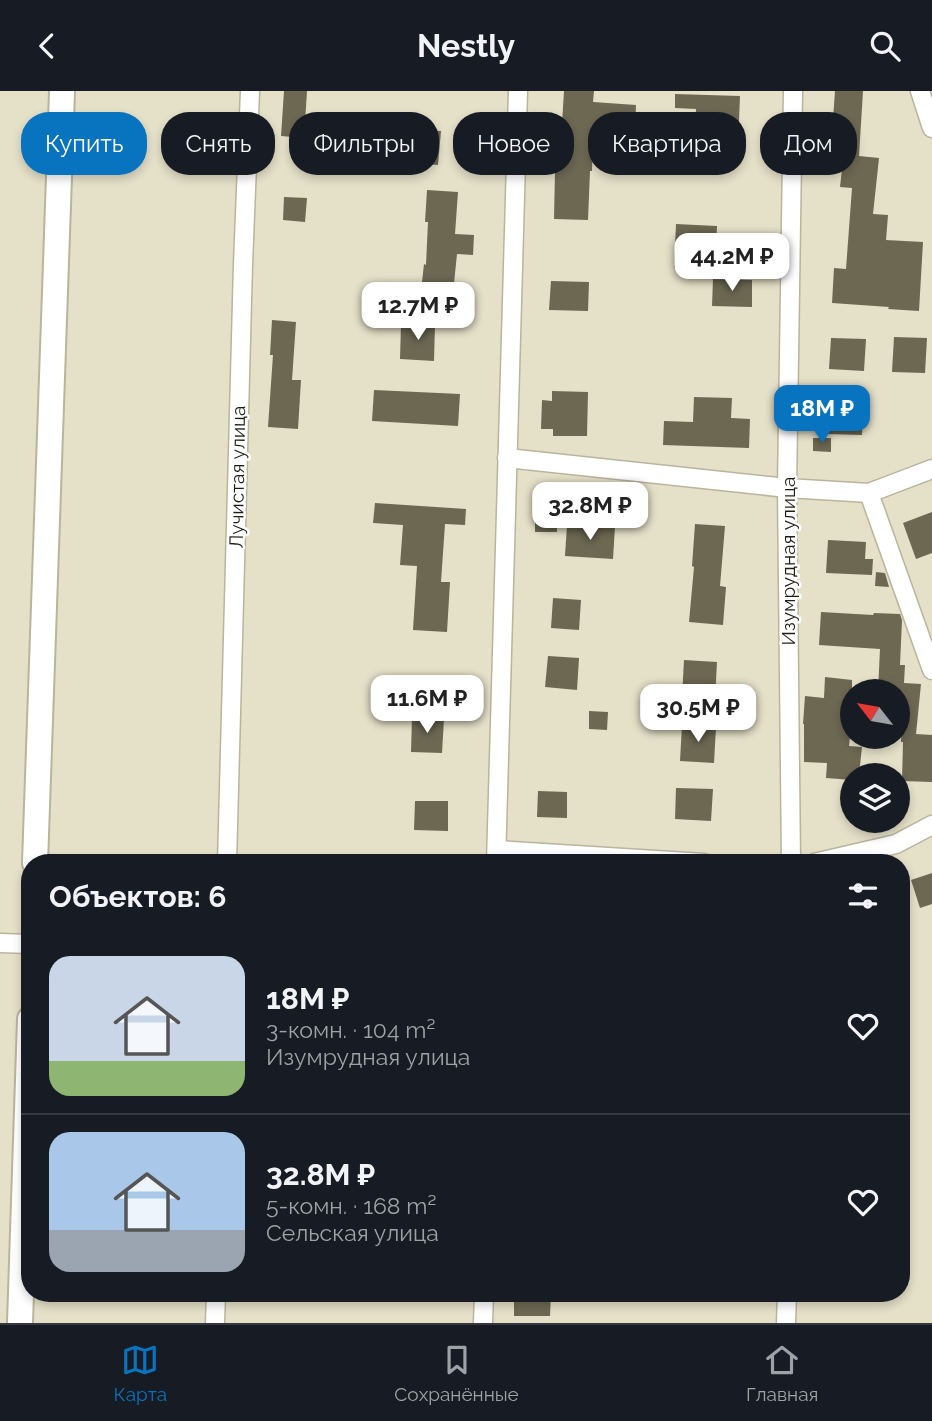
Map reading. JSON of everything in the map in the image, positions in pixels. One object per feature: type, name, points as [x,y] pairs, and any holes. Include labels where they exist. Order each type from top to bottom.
[{"type":"main road","points":[[35,854],[62,91]]},
{"type":"main road","points":[[20,1323],[21,1293]]},
{"type":"street","name":"Лучистая улица","points":[[227,854],[250,91]]},
{"type":"street","points":[[497,854],[518,91]]},
{"type":"street","name":"Изумрудная улица","points":[[791,854],[787,488],[793,91]]},
{"type":"street","points":[[920,91],[932,128]]},
{"type":"street","points":[[507,458],[787,488],[869,493],[932,469]]},
{"type":"street","points":[[869,493],[932,670]]},
{"type":"street","points":[[853,854],[896,844],[932,825]]},
{"type":"street","points":[[0,943],[21,944]]},
{"type":"street","points":[[215,1323],[216,1302]]},
{"type":"street","points":[[483,1323],[484,1302]]},
{"type":"street","points":[[786,1323],[787,1302]]},
{"type":"building","points":[[284,91],[307,91],[306,112],[289,112],[289,137],[281,136]]},
{"type":"building","points":[[564,91],[594,91],[593,102],[636,105],[636,112],[588,112],[588,220],[554,219],[555,175],[574,175],[574,112],[563,112]]},
{"type":"building","points":[[835,91],[863,91],[859,156],[879,158],[873,214],[888,215],[886,240],[923,242],[919,311],[832,303],[834,268],[846,269],[852,188],[840,187],[841,175],[857,175],[857,112],[834,112]]},
{"type":"building","points":[[675,94],[740,96],[739,112],[696,112],[696,109],[675,108]]},
{"type":"building","points":[[427,190],[458,192],[455,234],[474,235],[473,255],[457,254],[452,303],[420,300],[424,264],[426,265]]},
{"type":"building","points":[[284,197],[307,198],[305,222],[283,220]]},
{"type":"building","points":[[676,224],[717,226],[715,270],[674,268]]},
{"type":"building","points":[[713,279],[752,280],[752,307],[712,306]]},
{"type":"building","points":[[551,281],[589,282],[588,311],[549,310]]},
{"type":"building","points":[[272,320],[296,322],[292,380],[301,380],[298,429],[268,427],[273,355],[270,355]]},
{"type":"building","points":[[401,324],[435,325],[434,361],[400,359]]},
{"type":"building","points":[[894,337],[927,338],[925,373],[892,372]]},
{"type":"building","points":[[831,338],[866,339],[864,371],[829,369]]},
{"type":"building","points":[[374,390],[460,394],[458,426],[372,421]]},
{"type":"building","points":[[552,391],[588,392],[587,436],[553,436],[553,429],[541,429],[542,400],[552,401]]},
{"type":"building","points":[[694,397],[732,398],[731,418],[750,419],[749,448],[663,445],[664,421],[693,422]]},
{"type":"building","points":[[828,402],[863,403],[862,435],[826,434]]},
{"type":"building","points":[[813,438],[831,438],[831,452],[813,451]]},
{"type":"building","points":[[375,503],[466,509],[465,525],[445,524],[441,582],[450,582],[447,632],[413,630],[417,566],[400,565],[403,525],[373,523]]},
{"type":"building","points":[[557,508],[557,532],[535,532],[535,509]]},
{"type":"building","points":[[932,512],[932,553],[916,559],[903,523]]},
{"type":"building","points":[[695,524],[725,526],[720,586],[726,587],[723,625],[689,622]]},
{"type":"building","points":[[567,525],[615,527],[613,559],[565,556]]},
{"type":"building","points":[[828,540],[866,542],[865,559],[873,559],[872,575],[826,573]]},
{"type":"building","points":[[876,572],[885,573],[889,587],[875,586]]},
{"type":"building","points":[[553,598],[581,600],[579,630],[551,628]]},
{"type":"building","points":[[821,612],[900,614],[900,665],[905,665],[904,679],[879,679],[880,649],[819,645]]},
{"type":"building","points":[[548,656],[579,658],[577,690],[545,687]]},
{"type":"building","points":[[684,660],[717,662],[715,699],[682,697]]},
{"type":"building","points":[[825,677],[843,679],[840,679],[840,749],[862,749],[860,763],[840,763],[840,779],[826,778],[827,763],[804,762],[805,696],[824,698]]},
{"type":"building","points":[[910,683],[921,684],[916,734],[932,735],[932,782],[910,781],[910,763],[902,763],[903,749],[910,749]]},
{"type":"building","points":[[589,711],[608,712],[607,730],[589,729]]},
{"type":"building","points":[[412,717],[444,719],[442,753],[411,752]]},
{"type":"building","points":[[682,725],[716,727],[714,763],[680,761]]},
{"type":"building","points":[[676,788],[713,789],[711,821],[675,819]]},
{"type":"building","points":[[538,791],[567,792],[567,818],[537,817]]},
{"type":"building","points":[[415,801],[448,801],[448,831],[414,830]]},
{"type":"building","points":[[932,873],[932,904],[920,908],[911,880]]},
{"type":"building","points":[[514,1302],[551,1302],[550,1316],[514,1316]]}]
